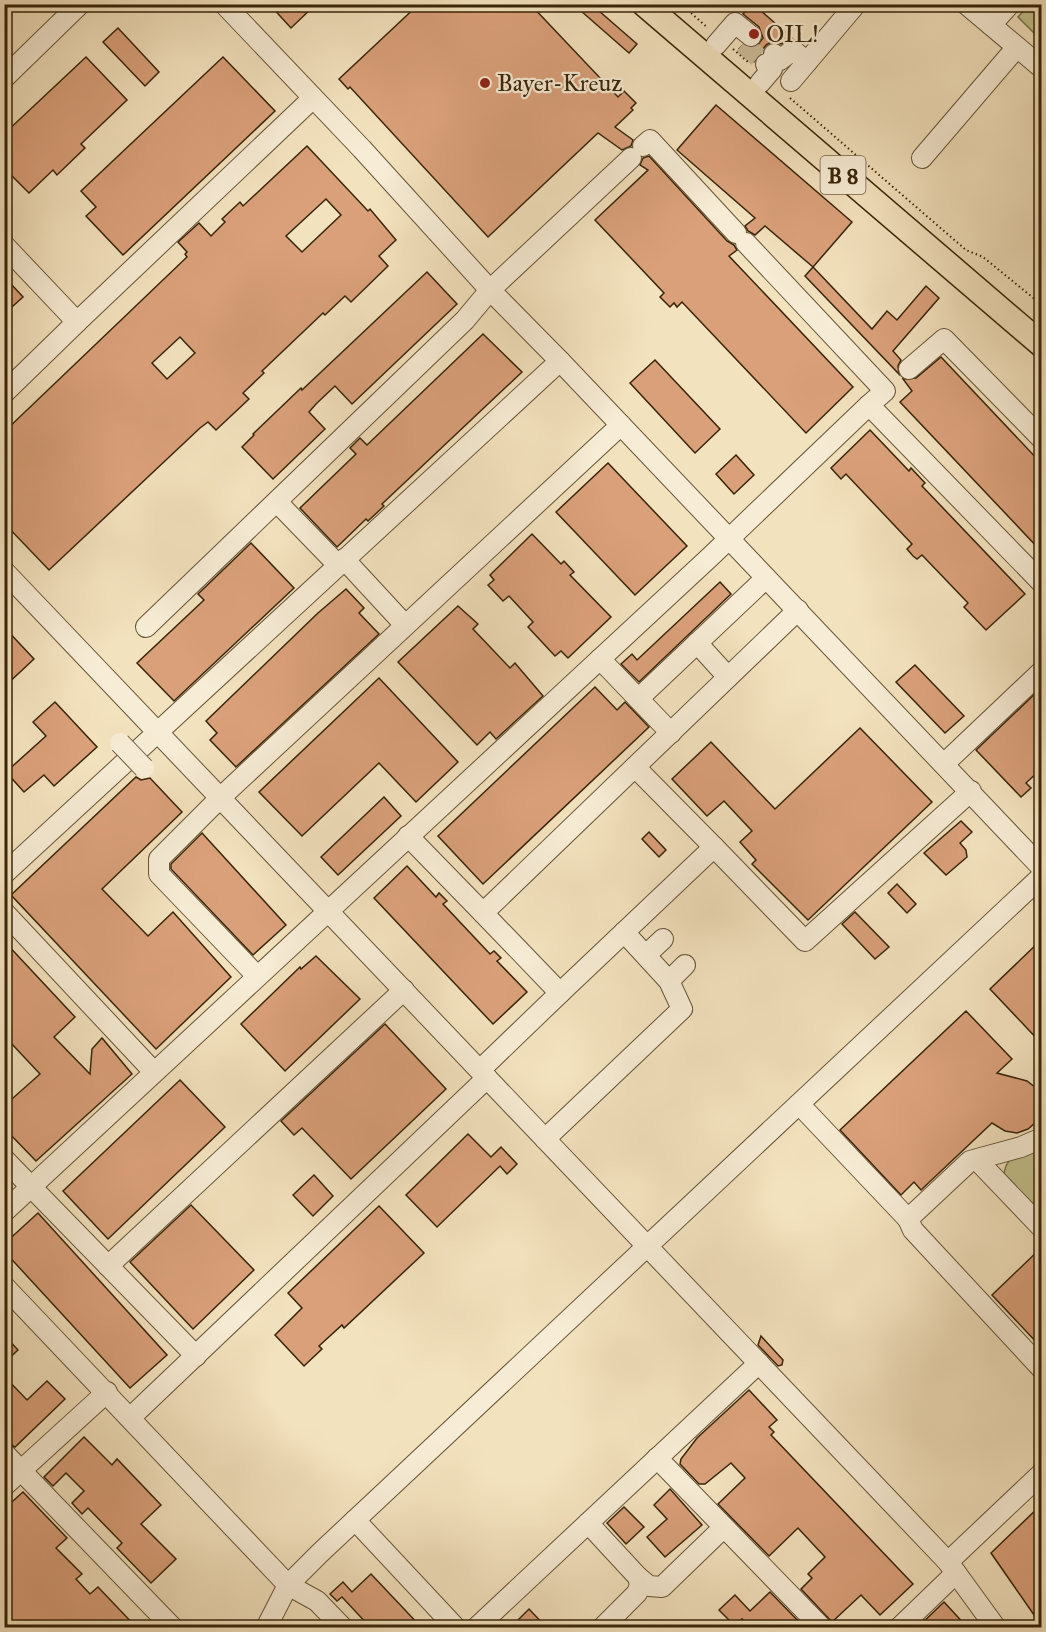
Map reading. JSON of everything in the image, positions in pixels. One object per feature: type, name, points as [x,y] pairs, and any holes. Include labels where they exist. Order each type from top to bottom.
[{"type":"main road","name":"B 8","points":[[644,4],[1041,345]]},
{"type":"main road","name":"B 8","points":[[668,4],[769,68],[1041,323]]},
{"type":"street","points":[[4,78],[80,4]]},
{"type":"street","points":[[224,4],[490,290],[945,763],[1041,868]]},
{"type":"street","points":[[791,81],[856,4]]},
{"type":"street","points":[[966,4],[1040,64]]},
{"type":"street","points":[[992,25],[1010,4]]},
{"type":"street","points":[[721,38],[735,23],[747,40]]},
{"type":"street","points":[[922,158],[1017,47]]},
{"type":"street","points":[[769,68],[793,50],[807,62]]},
{"type":"street","points":[[4,393],[313,98]]},
{"type":"street","points":[[146,627],[465,320],[490,290],[650,141],[885,391]]},
{"type":"street","points":[[4,245],[77,322]]},
{"type":"street","points":[[4,1212],[729,539],[868,405],[944,339],[1041,439]]},
{"type":"street","points":[[4,874],[560,361]]},
{"type":"street","points":[[868,405],[1041,583]]},
{"type":"street","points":[[257,976],[159,874],[159,859],[220,798],[621,425]]},
{"type":"street","points":[[277,502],[405,625]]},
{"type":"street","points":[[4,571],[952,1567],[996,1628]]},
{"type":"street","points":[[638,699],[766,578]]},
{"type":"street","points":[[483,913],[798,610]]},
{"type":"street","points":[[697,644],[728,677]]},
{"type":"street","points":[[600,659],[670,733]]},
{"type":"street","points":[[945,763],[1041,671]]},
{"type":"street","points":[[120,743],[144,768]]},
{"type":"street","points":[[635,767],[806,941],[971,791]]},
{"type":"street","points":[[408,836],[560,993]]},
{"type":"street","points":[[131,1417],[483,1074],[560,993],[714,846]]},
{"type":"street","points":[[266,1628],[288,1585],[1041,876]]},
{"type":"street","points":[[4,912],[154,1072]]},
{"type":"street","points":[[546,1139],[682,1009],[669,981],[624,932]]},
{"type":"street","points":[[646,956],[663,939]]},
{"type":"street","points":[[669,981],[685,965]]},
{"type":"street","points":[[108,1266],[404,990]]},
{"type":"street","points":[[799,1104],[908,1219],[913,1230],[1041,1369]]},
{"type":"street","points":[[908,1219],[970,1161],[1041,1138]]},
{"type":"street","points":[[4,1159],[196,1356]]},
{"type":"street","points":[[977,1160],[1041,1228]]},
{"type":"street","points":[[4,1286],[131,1417],[288,1585],[317,1601],[343,1628]]},
{"type":"street","points":[[476,1628],[759,1363]]},
{"type":"street","points":[[4,1486],[107,1392]]},
{"type":"street","points":[[4,1453],[173,1628]]},
{"type":"street","points":[[657,1458],[822,1628]]},
{"type":"street","points":[[899,1628],[952,1567],[1041,1473]]},
{"type":"street","points":[[355,1520],[456,1628]]},
{"type":"street","points":[[588,1523],[641,1586],[662,1587],[723,1528]]},
{"type":"street","points":[[603,1628],[641,1586]]},
{"type":"path","points":[[681,4],[721,38],[769,68],[966,250],[983,257],[1041,305]]},
{"type":"shaded area","points":[[1029,5],[1041,5],[1041,40],[1018,17]]},
{"type":"shaded area","points":[[1041,1149],[1041,1220],[1004,1177],[1007,1163],[1011,1159]]},
{"type":"building","points":[[269,4],[316,4],[291,28]]},
{"type":"building","points":[[419,4],[530,4],[618,97],[624,91],[636,103],[631,108],[633,110],[615,127],[633,140],[631,146],[622,150],[598,133],[488,237],[350,87],[348,89],[339,79]]},
{"type":"building","points":[[586,4],[591,4],[637,44],[629,53],[581,11]]},
{"type":"building","points":[[753,4],[792,38],[781,44],[771,42],[766,45],[754,62],[739,49],[743,45],[756,47],[763,38],[759,27],[743,14]]},
{"type":"building","points":[[118,28],[159,72],[145,86],[103,42]]},
{"type":"building","points":[[86,57],[127,100],[81,144],[85,148],[57,175],[53,170],[29,193],[4,168],[4,134]]},
{"type":"building","points":[[223,57],[275,111],[123,255],[86,216],[96,207],[81,191]]},
{"type":"building","points":[[716,105],[852,222],[813,267],[765,226],[755,235],[748,231],[745,226],[755,218],[677,150]]},
{"type":"building","points":[[307,146],[368,211],[370,209],[396,240],[379,256],[388,266],[351,302],[345,296],[325,315],[323,313],[262,371],[264,373],[243,393],[249,399],[216,430],[208,422],[200,428],[49,570],[4,523],[4,432],[187,257],[185,254],[187,252],[178,242],[199,223],[211,236],[225,222],[222,219],[240,202],[243,206]],"holes":[[[326,199],[341,215],[302,252],[286,236]],[[180,337],[195,353],[167,379],[152,363]]]},
{"type":"building","points":[[649,156],[727,241],[734,245],[737,250],[729,256],[853,387],[806,433],[682,302],[677,307],[674,303],[670,307],[660,297],[664,293],[595,220],[648,170],[640,165],[643,158]]},
{"type":"building","points":[[813,267],[872,329],[887,311],[897,320],[926,286],[939,298],[893,351],[901,360],[898,366],[899,374],[805,276]]},
{"type":"building","points":[[427,272],[457,304],[352,404],[335,386],[316,404],[309,412],[325,429],[273,479],[242,447],[301,388],[302,390]]},
{"type":"building","points":[[11,284],[23,297],[4,314],[4,289]]},
{"type":"building","points":[[483,334],[522,372],[382,504],[384,506],[368,521],[366,519],[337,547],[300,508],[356,454],[350,448],[360,438],[367,445]]},
{"type":"building","points":[[941,357],[1041,463],[1041,551],[900,402],[912,391],[903,379],[916,378]]},
{"type":"building","points":[[655,360],[720,429],[695,453],[630,383]]},
{"type":"building","points":[[870,430],[909,471],[911,468],[925,483],[922,486],[1025,594],[986,630],[964,607],[968,603],[922,555],[917,559],[913,556],[907,549],[912,544],[846,474],[841,479],[831,468]]},
{"type":"building","points":[[736,455],[754,475],[734,494],[716,474]]},
{"type":"building","points":[[608,463],[687,546],[635,595],[556,512]]},
{"type":"building","points":[[532,534],[561,564],[564,561],[574,572],[570,575],[611,617],[568,658],[561,651],[555,656],[528,627],[533,622],[509,596],[503,601],[488,585],[494,580],[490,575]]},
{"type":"building","points":[[251,543],[294,588],[174,701],[137,663],[204,600],[198,594]]},
{"type":"building","points":[[720,582],[731,594],[639,682],[621,664],[632,654],[637,660]]},
{"type":"building","points":[[346,589],[364,608],[359,613],[379,634],[236,767],[210,740],[217,733],[206,721]]},
{"type":"building","points":[[458,606],[478,624],[473,629],[510,668],[515,663],[543,696],[496,739],[490,732],[477,745],[398,662]]},
{"type":"building","points":[[4,627],[34,659],[4,687]]},
{"type":"building","points":[[915,665],[964,716],[945,733],[896,682]]},
{"type":"building","points":[[379,678],[458,762],[416,802],[379,763],[302,836],[259,792]]},
{"type":"building","points":[[595,687],[617,710],[625,702],[649,727],[483,884],[438,836]]},
{"type":"building","points":[[1041,688],[1041,769],[1026,783],[1031,788],[1021,797],[976,750]]},
{"type":"building","points":[[55,702],[97,747],[54,786],[44,775],[24,792],[6,772],[46,736],[33,722]]},
{"type":"building","points":[[860,728],[932,802],[808,920],[752,864],[756,860],[740,842],[752,831],[724,801],[707,816],[672,779],[711,742],[775,809]]},
{"type":"building","points":[[136,777],[141,780],[150,778],[182,812],[102,889],[148,936],[173,912],[231,977],[156,1049],[11,895]]},
{"type":"building","points":[[384,797],[401,816],[338,875],[321,857]]},
{"type":"building","points":[[961,821],[972,832],[960,843],[966,850],[967,857],[946,875],[924,853]]},
{"type":"building","points":[[649,832],[666,850],[659,857],[642,839]]},
{"type":"building","points":[[202,833],[286,925],[253,955],[171,869],[171,864]]},
{"type":"building","points":[[407,866],[436,897],[439,893],[447,901],[443,904],[490,954],[494,951],[501,958],[497,961],[527,992],[493,1024],[374,898]]},
{"type":"building","points":[[897,884],[916,904],[907,913],[888,893]]},
{"type":"building","points":[[855,912],[889,947],[875,959],[842,924]]},
{"type":"building","points":[[1041,940],[1041,1043],[990,989]]},
{"type":"building","points":[[4,941],[75,1017],[54,1037],[90,1074],[92,1049],[102,1038],[132,1074],[36,1161],[4,1128],[4,1106],[40,1074],[10,1042],[4,1047]]},
{"type":"building","points":[[316,956],[360,999],[285,1071],[241,1024],[300,967],[301,969]]},
{"type":"building","points":[[966,1011],[1012,1059],[997,1073],[1027,1081],[1036,1088],[1041,1099],[1041,1111],[1036,1122],[1028,1129],[1017,1133],[1005,1131],[992,1123],[921,1190],[914,1182],[901,1195],[840,1130]]},
{"type":"building","points":[[385,1024],[446,1089],[351,1179],[302,1128],[294,1135],[281,1121]]},
{"type":"building","points":[[180,1080],[225,1127],[108,1239],[63,1191]]},
{"type":"building","points":[[468,1134],[491,1157],[501,1147],[517,1164],[507,1174],[500,1166],[437,1227],[406,1195]]},
{"type":"building","points":[[314,1175],[333,1196],[313,1216],[293,1195]]},
{"type":"building","points":[[191,1205],[254,1270],[193,1329],[130,1262]]},
{"type":"building","points":[[379,1206],[424,1253],[344,1328],[342,1325],[319,1346],[322,1349],[304,1366],[275,1335],[302,1308],[288,1293]]},
{"type":"building","points":[[38,1213],[167,1355],[130,1388],[4,1251],[4,1244]]},
{"type":"building","points":[[1041,1248],[1041,1347],[992,1295]]},
{"type":"building","points":[[4,1335],[18,1350],[4,1363]]},
{"type":"building","points":[[761,1336],[783,1360],[782,1365],[778,1366],[758,1345]]},
{"type":"building","points":[[4,1376],[27,1400],[47,1381],[65,1399],[15,1447],[4,1441]]},
{"type":"building","points":[[749,1390],[777,1420],[769,1427],[774,1432],[771,1435],[913,1584],[880,1615],[861,1595],[832,1622],[801,1589],[812,1578],[808,1574],[825,1557],[798,1528],[769,1556],[718,1504],[745,1478],[731,1463],[705,1484],[699,1484],[680,1464],[681,1459],[697,1438]]},
{"type":"building","points":[[84,1437],[112,1465],[117,1459],[161,1505],[141,1524],[176,1559],[151,1583],[117,1548],[122,1543],[88,1508],[82,1514],[72,1503],[84,1491],[66,1473],[53,1486],[44,1477]]},
{"type":"building","points":[[670,1489],[702,1525],[665,1557],[647,1537],[667,1519],[654,1505]]},
{"type":"building","points":[[23,1492],[67,1538],[56,1548],[82,1574],[76,1579],[90,1594],[98,1587],[137,1628],[4,1628],[4,1509]]},
{"type":"building","points":[[1041,1505],[1041,1625],[991,1553]]},
{"type":"building","points":[[624,1507],[644,1527],[626,1544],[607,1523]]},
{"type":"building","points":[[371,1574],[422,1628],[371,1628],[342,1597],[337,1601],[330,1594],[343,1582],[352,1592]]},
{"type":"building","points":[[770,1592],[805,1628],[749,1628],[742,1619],[735,1626],[719,1610],[735,1595],[750,1611]]},
{"type":"building","points":[[944,1602],[968,1628],[917,1628]]},
{"type":"building","points":[[529,1609],[547,1628],[510,1628]]},
{"type":"tunnel","points":[[743,44],[766,64]]},
{"type":"place","name":"OIL!","points":[[754,34]]},
{"type":"place","name":"Bayer-Kreuz","points":[[485,83]]}]
